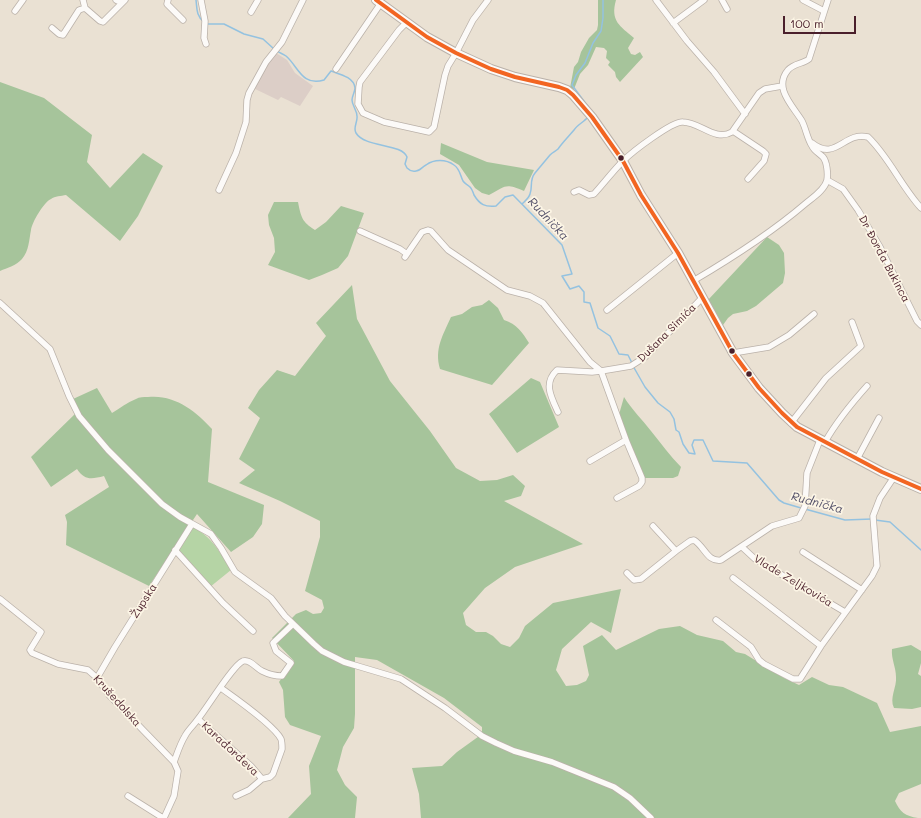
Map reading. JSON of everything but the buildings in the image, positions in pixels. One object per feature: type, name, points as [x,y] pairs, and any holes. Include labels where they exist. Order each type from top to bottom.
[{"type":"street","points":[[15,11],[23,0]]},
{"type":"street","points":[[83,0],[85,8],[103,22],[123,2],[116,0]]},
{"type":"street","points":[[168,0],[167,4],[183,20]]},
{"type":"street","points":[[201,0],[205,24],[204,38],[206,44]]},
{"type":"street","points":[[251,12],[258,0]]},
{"type":"street","points":[[218,190],[236,153],[246,122],[247,100],[249,93],[266,62],[282,42],[303,0]]},
{"type":"street","points":[[407,22],[399,30],[360,82],[358,104],[363,113],[392,124],[401,125],[427,133],[432,131],[436,121],[447,69],[473,20],[488,0]]},
{"type":"street","points":[[656,0],[714,72],[745,114]]},
{"type":"street","points":[[673,23],[704,0]]},
{"type":"street","points":[[722,0],[727,9]]},
{"type":"street","points":[[803,0],[824,11]]},
{"type":"street","points":[[693,281],[765,236],[787,220],[825,185],[827,180],[825,161],[822,156],[812,147],[802,121],[789,102],[782,86],[789,68],[809,59],[828,0]]},
{"type":"street","points":[[336,69],[378,1],[427,37],[456,53],[491,69],[515,77],[565,89],[573,95],[590,114],[623,161],[641,195],[678,253],[733,353],[759,388],[791,423],[857,459],[921,489]]},
{"type":"street","points":[[52,28],[59,34],[63,35],[79,10],[85,8]]},
{"type":"street","points":[[574,192],[579,190],[589,195],[594,194],[623,161],[675,123],[688,122],[720,136],[728,134],[733,131],[762,91],[782,86]]},
{"type":"street","points":[[733,131],[766,154],[764,161],[748,179]]},
{"type":"street","points":[[810,141],[818,147],[830,150],[851,138],[868,137],[921,208]]},
{"type":"street","name":"Dr Đorđa Bukinca","points":[[827,180],[843,189],[858,210],[880,247],[917,321],[921,325]]},
{"type":"street","points":[[360,231],[400,249],[406,255],[422,232],[425,230],[431,231],[448,250],[507,290],[530,296],[543,303],[590,362],[601,371],[626,440],[642,478],[642,482],[639,486],[618,498]]},
{"type":"street","points":[[607,310],[678,253]]},
{"type":"street","name":"Dušana Simića","points":[[558,412],[550,394],[549,383],[551,375],[557,370],[592,372],[631,366],[645,357],[702,298]]},
{"type":"street","points":[[0,303],[50,349],[69,396],[79,416],[108,450],[162,504],[192,524],[211,534],[235,572],[271,598],[293,624],[314,644],[327,654],[344,662],[401,679],[445,708],[482,736],[514,751],[552,762],[614,787],[630,798],[651,818]]},
{"type":"street","points":[[733,353],[769,347],[789,335],[814,314]]},
{"type":"street","points":[[791,423],[826,378],[861,346],[852,322]]},
{"type":"street","points":[[627,573],[634,580],[641,579],[676,551],[690,541],[694,540],[699,543],[711,559],[715,561],[721,560],[772,526],[781,522],[799,518],[805,506],[807,473],[823,441],[840,417],[867,386]]},
{"type":"street","points":[[857,459],[880,418]]},
{"type":"street","points":[[590,461],[626,440]]},
{"type":"street","name":"Vlade Zeljkovića","points":[[716,620],[751,647],[759,660],[764,664],[794,679],[800,679],[845,612],[872,576],[877,566],[872,519],[880,498],[894,477]]},
{"type":"street","name":"Župska","points":[[97,678],[192,524]]},
{"type":"street","points":[[653,526],[676,551]]},
{"type":"street","name":"Vlade Zeljkovića","points":[[742,547],[755,559],[845,612]]},
{"type":"street","points":[[175,550],[222,603],[253,631]]},
{"type":"street","points":[[803,552],[862,590]]},
{"type":"street","points":[[733,578],[822,646]]},
{"type":"street","name":"Krušedolska","points":[[0,599],[41,632],[30,650],[32,653],[58,664],[88,670],[174,762]]},
{"type":"street","name":"Karađorđeva","points":[[174,762],[185,736],[221,688],[228,675],[244,661],[249,661],[265,672],[282,676],[291,663],[276,651],[273,643],[293,624]]},
{"type":"street","points":[[221,688],[262,719],[281,740],[282,749],[273,774],[270,777],[262,779],[249,790],[236,796]]},
{"type":"street","name":"Karađorđeva","points":[[198,719],[251,766],[262,779]]},
{"type":"street","points":[[128,796],[164,818],[174,796],[178,772],[174,762]]},
{"type":"shaded area","points":[[276,53],[287,60],[295,73],[313,86],[300,106],[281,97],[278,100],[253,88],[270,59]]},
{"type":"green space","points":[[598,0],[616,0],[614,7],[615,18],[634,38],[628,48],[631,54],[635,55],[640,52],[643,57],[620,82],[616,77],[615,72],[608,65],[610,62],[606,58],[607,51],[604,48],[596,47],[588,65],[580,74],[574,89],[570,88],[574,67],[578,62],[581,52],[589,38],[597,30]]},
{"type":"green space","points":[[0,82],[44,98],[92,135],[87,162],[110,188],[143,153],[163,166],[138,216],[120,241],[66,195],[56,197],[45,204],[36,217],[32,226],[27,249],[22,259],[15,265],[0,271]]},
{"type":"green space","points":[[441,143],[487,162],[534,170],[524,191],[509,186],[489,195],[482,193],[475,188],[459,165],[440,154]]},
{"type":"green space","points":[[274,202],[298,202],[303,219],[315,230],[326,222],[341,206],[364,213],[348,256],[338,268],[309,280],[268,265],[275,252],[274,238],[269,225],[268,215]]},
{"type":"green space","points":[[767,237],[779,245],[784,253],[785,273],[783,283],[756,306],[747,311],[733,314],[723,325],[708,300]]},
{"type":"green space","points":[[352,285],[357,319],[390,381],[430,431],[456,468],[480,481],[497,480],[513,475],[525,486],[521,496],[504,501],[583,544],[515,567],[485,588],[463,613],[466,625],[476,632],[486,632],[493,636],[501,644],[510,647],[519,638],[525,626],[553,603],[621,589],[611,633],[591,622],[562,649],[556,670],[566,686],[577,685],[586,681],[589,675],[583,646],[602,635],[616,650],[659,629],[680,626],[697,635],[723,641],[736,652],[745,654],[784,678],[799,685],[812,677],[829,685],[843,687],[877,703],[890,732],[921,726],[921,784],[899,793],[895,801],[904,813],[918,818],[421,818],[419,794],[412,768],[442,766],[457,752],[482,734],[482,727],[444,698],[377,660],[355,657],[354,728],[343,747],[337,770],[345,785],[357,797],[355,818],[288,818],[311,794],[309,766],[321,736],[290,725],[285,717],[283,690],[279,682],[294,661],[272,638],[296,614],[306,610],[313,614],[321,613],[324,608],[322,600],[305,591],[320,537],[320,521],[239,483],[255,470],[239,459],[260,418],[248,408],[259,390],[277,370],[295,376],[326,336],[316,323]]},
{"type":"green space","points":[[489,300],[498,308],[504,320],[516,326],[529,343],[492,385],[440,369],[438,362],[440,342],[451,317],[462,314],[472,307],[482,305]]},
{"type":"green space","points":[[531,378],[540,382],[559,427],[517,453],[489,414]]},
{"type":"green space","points":[[97,388],[112,413],[127,403],[139,398],[158,397],[167,398],[184,405],[206,422],[212,429],[208,482],[264,505],[262,524],[253,537],[231,552],[197,514],[149,586],[66,545],[67,522],[65,515],[109,487],[104,476],[89,478],[83,476],[77,469],[51,487],[31,457],[77,412],[73,399]]},
{"type":"green space","points":[[624,397],[681,467],[678,476],[673,478],[642,478],[618,418]]},
{"type":"green space","points":[[193,527],[211,540],[231,570],[210,587],[177,550]]},
{"type":"green space","points":[[911,645],[921,651],[921,663],[918,674],[921,676],[921,707],[912,709],[894,708],[892,700],[896,677],[892,649]]},
{"type":"waterway","name":"Rudnička","points":[[196,0],[198,15],[204,22]]},
{"type":"waterway","points":[[592,112],[572,85],[576,75],[585,63],[593,43],[601,31],[603,0]]},
{"type":"waterway","name":"Rudnička","points":[[207,24],[224,24],[244,34],[263,39],[274,49]]},
{"type":"waterway","name":"Rudnička","points":[[277,51],[286,56],[301,74],[310,81],[324,80],[331,71],[346,76],[352,81],[355,88],[352,100],[357,115],[355,127],[356,133],[367,141],[398,149],[404,153],[407,157],[405,164],[410,170],[420,170],[429,163],[436,161],[451,163],[458,168],[463,181],[471,188],[476,198],[483,205],[496,206],[505,197],[513,195],[562,245],[572,274],[562,276],[570,289],[579,286],[584,292],[584,302],[590,303],[598,328],[610,336],[619,354],[628,355],[632,363]]},
{"type":"waterway","points":[[522,204],[527,199],[531,191],[532,178],[535,173],[550,155],[558,149],[575,128],[588,117]]},
{"type":"waterway","name":"Rudnička","points":[[633,366],[645,387],[658,403],[670,412],[674,419],[676,430],[679,432],[683,444],[689,453],[695,454],[692,445],[694,440],[703,440],[713,461],[747,463],[779,500],[801,508]]},
{"type":"waterway","name":"Rudnička","points":[[805,509],[845,520],[872,519]]},
{"type":"waterway","name":"Rudnička","points":[[875,520],[890,522],[921,550]]},
{"type":"transit line","points":[[376,0],[427,37],[456,53],[491,69],[515,77],[559,87],[567,90],[573,95],[592,117],[623,161],[641,195],[678,253],[733,353],[759,388],[797,427],[882,472],[921,489]]}]
